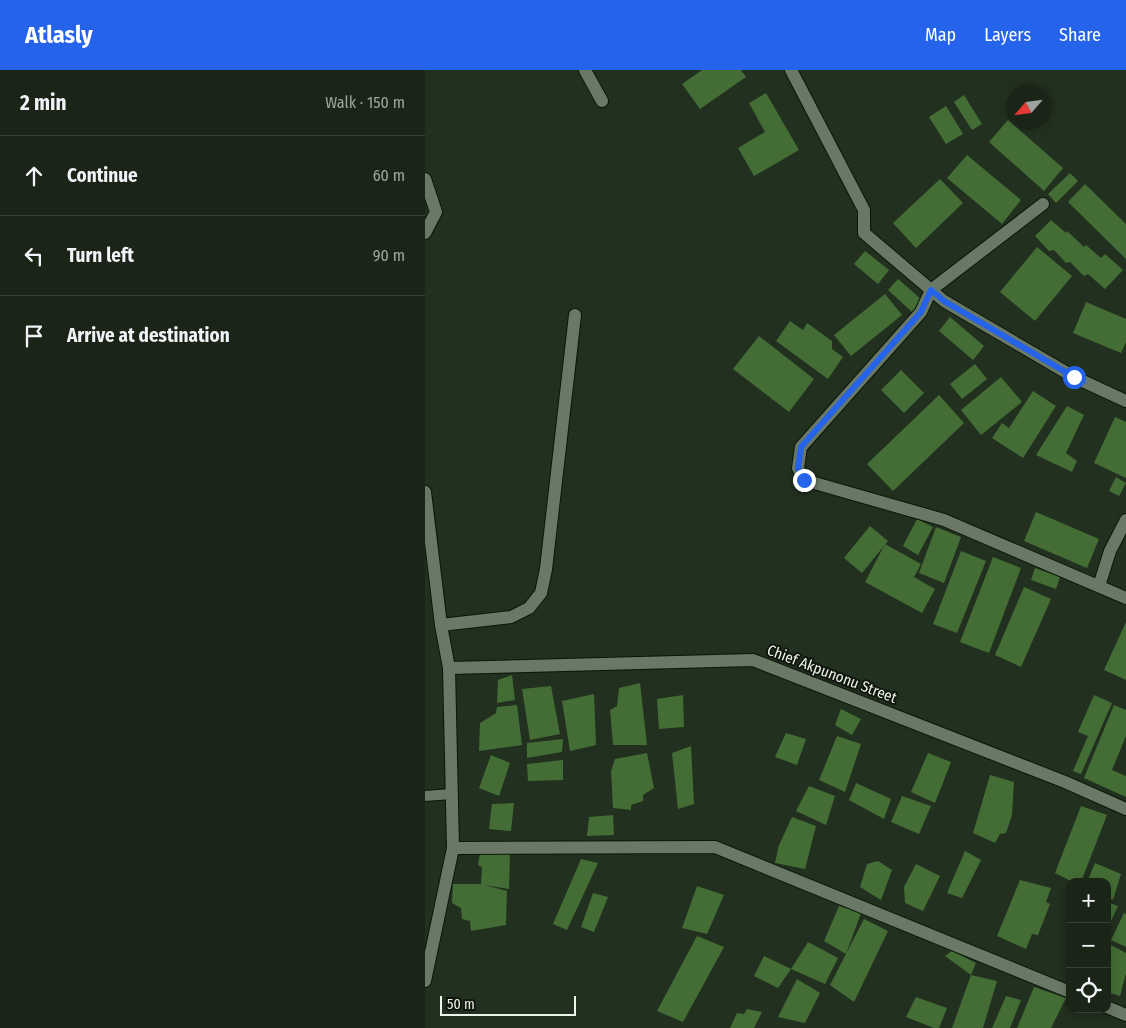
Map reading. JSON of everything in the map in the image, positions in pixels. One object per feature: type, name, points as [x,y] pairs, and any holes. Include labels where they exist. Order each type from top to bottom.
[{"type":"street","points":[[585,70],[602,101]]},
{"type":"street","points":[[791,70],[864,210],[864,233],[944,301],[1074,377],[1126,401]]},
{"type":"street","points":[[425,179],[436,212],[425,233]]},
{"type":"street","points":[[1043,204],[931,290],[921,312],[801,447],[798,468],[804,480],[943,520],[1126,598]]},
{"type":"street","points":[[441,625],[511,617],[529,608],[541,593],[546,569],[575,316]]},
{"type":"street","points":[[425,492],[441,625],[449,668],[453,848],[425,980]]},
{"type":"street","points":[[1099,586],[1110,551],[1126,520]]},
{"type":"street","name":"Chief Akpunonu Street","points":[[449,668],[753,660],[1065,782],[1126,809]]},
{"type":"street","points":[[453,848],[715,847],[1066,990]]},
{"type":"street","points":[[1111,1009],[1126,1015]]},
{"type":"lane","points":[[425,796],[451,794]]},
{"type":"building","points":[[702,70],[741,70],[746,77],[700,109],[682,84]]},
{"type":"building","points":[[766,93],[799,150],[754,176],[738,148],[765,132],[749,103]]},
{"type":"building","points":[[964,95],[982,124],[972,130],[954,102]]},
{"type":"building","points":[[946,106],[963,134],[946,144],[929,117]]},
{"type":"building","points":[[1006,122],[1006,130],[1019,130],[1063,168],[1044,191],[989,142]]},
{"type":"building","points":[[967,155],[1021,200],[1002,224],[947,178]]},
{"type":"building","points":[[1070,173],[1078,181],[1056,203],[1048,194]]},
{"type":"building","points":[[940,179],[963,203],[916,248],[893,223]]},
{"type":"building","points":[[1085,184],[1126,224],[1126,259],[1068,202]]},
{"type":"building","points":[[1051,220],[1066,233],[1067,231],[1084,247],[1086,245],[1101,258],[1105,254],[1123,270],[1105,289],[1088,274],[1084,276],[1070,262],[1066,263],[1054,250],[1049,251],[1035,236]]},
{"type":"building","points":[[1037,247],[1072,276],[1035,321],[1000,292]]},
{"type":"building","points":[[865,251],[889,270],[878,284],[854,264]]},
{"type":"building","points":[[898,279],[922,300],[912,312],[888,290]]},
{"type":"building","points":[[885,294],[902,315],[851,356],[834,335]]},
{"type":"building","points":[[1086,302],[1126,319],[1126,342],[1121,353],[1073,333]]},
{"type":"building","points":[[950,317],[984,346],[973,360],[939,331]]},
{"type":"building","points":[[790,321],[803,330],[807,323],[832,341],[832,349],[843,357],[828,379],[776,341]]},
{"type":"building","points":[[759,336],[814,379],[789,412],[733,369]]},
{"type":"building","points":[[975,364],[987,379],[962,399],[950,384]]},
{"type":"building","points":[[901,370],[924,393],[904,413],[881,390]]},
{"type":"building","points":[[1001,377],[1022,402],[981,435],[961,410]]},
{"type":"building","points":[[1033,391],[1056,406],[1023,458],[992,438],[1002,423],[1009,428]]},
{"type":"building","points":[[939,395],[964,423],[893,491],[867,464]]},
{"type":"building","points":[[1067,406],[1084,415],[1066,453],[1077,461],[1072,472],[1036,455]]},
{"type":"building","points":[[1115,417],[1126,422],[1126,478],[1094,463]]},
{"type":"building","points":[[1116,477],[1126,483],[1119,496],[1109,491]]},
{"type":"building","points":[[1036,512],[1099,539],[1087,568],[1024,541]]},
{"type":"building","points":[[917,519],[933,527],[918,555],[903,546]]},
{"type":"building","points":[[870,526],[888,541],[862,573],[844,558]]},
{"type":"building","points":[[936,527],[961,537],[944,583],[919,573]]},
{"type":"building","points":[[885,544],[921,564],[914,577],[935,589],[922,613],[865,582]]},
{"type":"building","points":[[961,551],[986,561],[957,633],[933,624]]},
{"type":"building","points":[[993,557],[1021,568],[989,653],[960,642]]},
{"type":"building","points":[[1035,568],[1060,577],[1056,589],[1031,580]]},
{"type":"building","points":[[1024,587],[1051,599],[1021,667],[995,655]]},
{"type":"building","points":[[1126,622],[1126,680],[1104,670]]},
{"type":"building","points":[[512,675],[515,700],[497,703],[498,680]]},
{"type":"building","points":[[640,683],[647,745],[613,745],[610,710],[617,706],[619,688]]},
{"type":"building","points":[[551,686],[560,734],[530,740],[522,689]]},
{"type":"building","points":[[594,694],[596,745],[570,751],[562,701]]},
{"type":"building","points":[[683,695],[684,727],[659,729],[657,699]]},
{"type":"building","points":[[1094,695],[1112,703],[1081,774],[1073,771],[1088,736],[1078,732]]},
{"type":"building","points":[[517,705],[522,745],[479,751],[480,723],[496,713],[497,707]]},
{"type":"building","points":[[1114,705],[1126,710],[1126,736],[1112,770],[1126,776],[1126,797],[1084,778]]},
{"type":"building","points":[[841,709],[861,719],[852,735],[835,725]]},
{"type":"building","points":[[786,733],[806,739],[797,765],[775,757]]},
{"type":"building","points":[[837,736],[861,744],[845,792],[819,780]]},
{"type":"building","points":[[563,739],[562,752],[527,758],[527,743]]},
{"type":"building","points":[[691,746],[694,804],[678,809],[672,753]]},
{"type":"building","points":[[647,753],[654,788],[643,795],[643,801],[631,805],[631,810],[613,808],[611,771],[615,759]]},
{"type":"building","points":[[928,753],[951,762],[935,803],[911,792]]},
{"type":"building","points":[[491,755],[510,763],[499,796],[479,788]]},
{"type":"building","points":[[563,760],[563,780],[528,781],[527,764]]},
{"type":"building","points":[[990,775],[1014,782],[1012,815],[1006,833],[1000,834],[995,843],[973,833]]},
{"type":"building","points":[[856,783],[891,799],[884,819],[849,800]]},
{"type":"building","points":[[809,786],[835,796],[826,825],[796,811]]},
{"type":"building","points":[[902,796],[931,806],[919,834],[891,822]]},
{"type":"building","points":[[514,803],[511,831],[489,829],[492,804]]},
{"type":"building","points":[[1081,806],[1107,815],[1083,878],[1066,878],[1055,873]]},
{"type":"building","points":[[613,815],[614,835],[587,836],[589,817]]},
{"type":"building","points":[[792,817],[816,826],[805,869],[775,863],[779,845]]},
{"type":"building","points":[[965,851],[981,860],[962,898],[947,893]]},
{"type":"building","points":[[480,853],[510,853],[509,889],[484,885],[507,891],[506,925],[471,931],[470,921],[462,919],[461,908],[452,903],[453,884],[481,884],[482,867],[478,865]]},
{"type":"building","points":[[581,859],[598,863],[567,930],[553,924]]},
{"type":"building","points":[[878,861],[892,870],[881,900],[860,887],[867,864]]},
{"type":"building","points":[[1095,863],[1121,874],[1113,900],[1111,899],[1111,878],[1089,878]]},
{"type":"building","points":[[916,864],[940,876],[923,911],[905,903],[904,887]]},
{"type":"building","points":[[1020,880],[1051,888],[1046,902],[1050,904],[1038,935],[1032,934],[1026,949],[997,936]]},
{"type":"building","points":[[697,886],[724,895],[707,934],[682,928]]},
{"type":"building","points":[[593,893],[608,897],[594,932],[581,927]]},
{"type":"building","points":[[1111,903],[1118,906],[1111,921]]},
{"type":"building","points":[[839,906],[861,913],[846,954],[824,941]]},
{"type":"building","points":[[1124,913],[1126,914],[1126,947],[1111,940]]},
{"type":"building","points":[[864,919],[888,931],[854,1002],[830,985]]},
{"type":"building","points":[[697,936],[724,947],[683,1022],[657,1011]]},
{"type":"building","points":[[808,942],[838,958],[825,984],[791,969]]},
{"type":"building","points":[[1111,945],[1126,953],[1126,973],[1120,996],[1111,993]]},
{"type":"building","points":[[952,951],[976,963],[971,975],[945,956]]},
{"type":"building","points":[[764,956],[791,969],[778,988],[754,976]]},
{"type":"building","points":[[971,975],[997,981],[983,1028],[952,1028]]},
{"type":"building","points":[[797,979],[820,993],[805,1023],[778,1017]]},
{"type":"building","points":[[1034,987],[1066,998],[1051,1028],[1017,1028]]},
{"type":"building","points":[[1006,996],[1021,1000],[1010,1028],[992,1028]]},
{"type":"building","points":[[916,997],[947,1008],[939,1028],[934,1028],[906,1017]]},
{"type":"building","points":[[747,1009],[762,1012],[754,1028],[730,1028],[737,1013],[744,1014]]},
{"type":"route","points":[[804,480],[798,468],[801,447],[921,312],[931,290],[944,301],[1074,377]]}]
